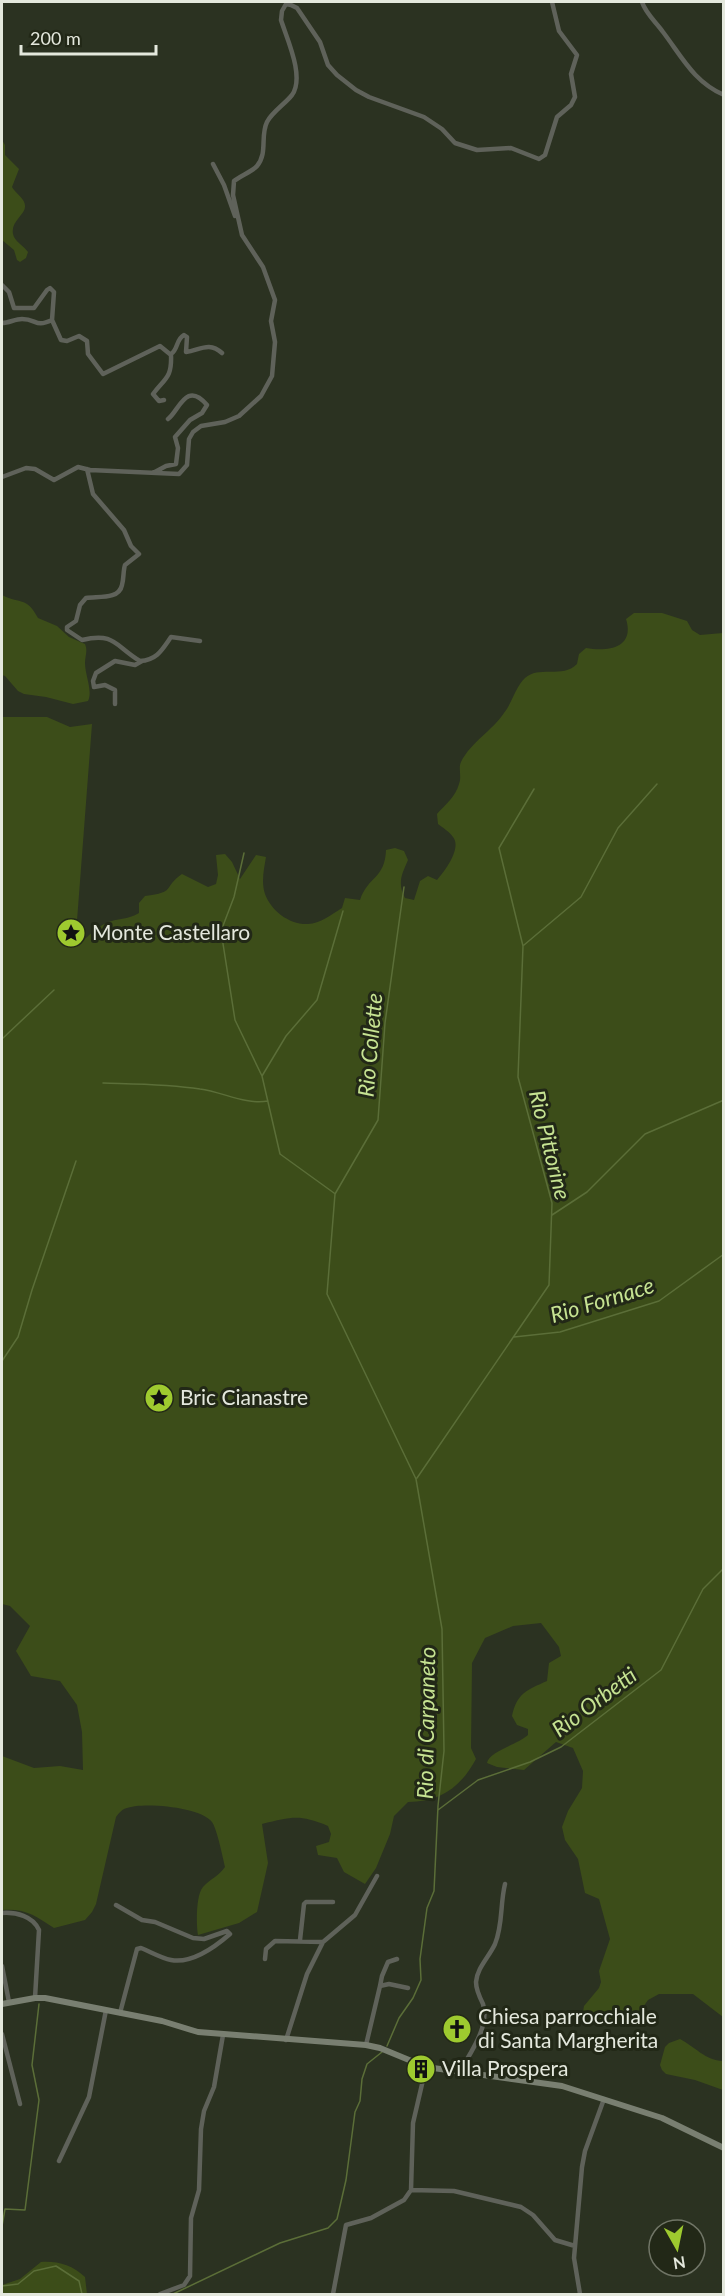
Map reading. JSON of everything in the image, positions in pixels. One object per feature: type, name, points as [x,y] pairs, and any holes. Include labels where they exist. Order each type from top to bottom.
[{"type":"main road","points":[[2,2004],[35,1998],[162,2021],[198,2032],[366,2045],[389,2051],[426,2067],[562,2086],[604,2098],[662,2118],[723,2148]]},
{"type":"street","points":[[237,219],[234,181],[256,168],[263,156],[263,138],[267,122],[294,92],[298,78],[281,20],[282,10],[286,4],[291,3],[297,8],[320,42],[328,65],[356,90],[424,117],[442,129],[455,143],[477,150],[511,148],[540,159],[545,156],[557,117],[571,105],[575,94],[570,74],[577,55],[559,31],[552,2]]},
{"type":"street","points":[[642,2],[685,65],[704,84],[723,95]]},
{"type":"street","points":[[2,477],[26,468],[34,469],[56,480],[75,468],[182,473],[187,465],[189,439],[193,432],[201,426],[225,422],[239,416],[255,402],[270,380],[276,342],[271,321],[275,300],[263,267],[242,235],[224,185],[213,164]]},
{"type":"street","points":[[2,285],[9,292],[12,305],[16,308],[33,308],[47,290],[53,290],[52,320],[61,340],[67,341],[79,336],[87,341],[88,354],[103,374],[159,346],[171,354]]},
{"type":"street","points":[[5,323],[21,319],[40,325],[52,320]]},
{"type":"street","points":[[164,400],[159,401],[153,394],[170,376],[171,354],[184,335],[187,337],[186,352],[208,346],[222,353]]},
{"type":"street","points":[[153,473],[176,464],[178,448],[175,436],[190,420],[202,413],[207,405],[198,398],[187,398],[180,402],[174,415],[168,419]]},
{"type":"street","points":[[87,469],[93,494],[124,530],[131,546],[139,554],[125,565],[122,588],[108,597],[89,597],[81,603],[76,621],[66,629],[74,636],[84,640],[98,636],[108,639],[142,661]]},
{"type":"street","points":[[115,704],[115,690],[105,685],[94,687],[93,681],[96,673],[115,661],[135,665],[158,655],[171,637],[200,641]]},
{"type":"street","points":[[286,2040],[307,1974],[323,1942],[355,1915],[377,1876]]},
{"type":"street","points":[[444,2070],[466,2061],[483,2024],[483,2003],[476,1982],[483,1962],[497,1938],[505,1884]]},
{"type":"street","points":[[300,1940],[304,1904],[306,1902],[333,1902]]},
{"type":"street","points":[[116,1905],[142,1920],[193,1938],[204,1939],[230,1931],[230,1934],[206,1952],[183,1960],[173,1960],[141,1948],[137,1949],[120,2013]]},
{"type":"street","points":[[2,1913],[28,1917],[35,1922],[39,1930],[35,1998]]},
{"type":"street","points":[[265,1959],[266,1949],[272,1942],[300,1940],[323,1942]]},
{"type":"street","points":[[366,2045],[382,1976],[388,1962],[397,1959]]},
{"type":"street","points":[[2,1966],[9,2002]]},
{"type":"street","points":[[380,1986],[388,1984],[408,1988]]},
{"type":"street","points":[[59,2161],[89,2097],[106,2010]]},
{"type":"street","points":[[2,2034],[20,2104]]},
{"type":"street","points":[[160,2295],[184,2285],[190,2276],[191,2218],[199,2190],[202,2120],[214,2087],[223,2035]]},
{"type":"street","points":[[333,2295],[346,2225],[371,2218],[404,2200],[411,2190],[413,2123],[426,2067]]},
{"type":"street","points":[[579,2295],[574,2258],[585,2151],[604,2098]]},
{"type":"street","points":[[411,2190],[454,2191],[521,2207],[533,2215],[555,2240],[575,2246]]},
{"type":"green space","points":[[2,140],[5,145],[5,155],[19,169],[12,187],[25,204],[13,228],[15,239],[28,252],[26,258],[20,262],[14,250],[2,240]]},
{"type":"green space","points":[[2,595],[27,604],[38,618],[57,626],[69,637],[85,644],[85,668],[90,693],[88,701],[73,704],[24,694],[2,675]]},
{"type":"green space","points":[[634,613],[662,613],[687,621],[692,630],[700,635],[723,633],[723,2017],[693,1994],[659,1994],[648,2000],[631,2024],[625,2027],[616,2020],[593,2022],[582,2018],[584,2006],[599,1988],[601,1982],[599,1971],[610,1939],[599,1899],[585,1893],[578,1859],[565,1840],[562,1827],[568,1811],[582,1788],[583,1771],[573,1748],[556,1742],[524,1770],[497,1767],[487,1763],[493,1755],[528,1735],[528,1729],[517,1725],[512,1716],[514,1708],[524,1693],[547,1681],[549,1663],[561,1656],[559,1647],[541,1623],[513,1626],[485,1638],[472,1663],[471,1748],[476,1759],[464,1778],[448,1791],[430,1799],[408,1802],[394,1816],[390,1834],[376,1868],[365,1884],[344,1872],[337,1858],[318,1855],[316,1846],[329,1842],[331,1834],[328,1826],[302,1818],[262,1824],[268,1863],[257,1912],[239,1923],[198,1935],[199,1896],[206,1884],[225,1867],[214,1826],[206,1817],[185,1809],[135,1806],[124,1809],[116,1817],[96,1904],[85,1920],[54,1928],[30,1914],[17,1910],[2,1910],[2,1756],[34,1768],[60,1766],[83,1770],[82,1732],[77,1705],[60,1681],[31,1676],[16,1651],[30,1626],[10,1606],[2,1604],[2,717],[47,717],[70,727],[92,724],[75,947],[106,923],[139,913],[139,903],[145,896],[165,891],[182,874],[208,887],[216,884],[218,875],[216,855],[225,854],[232,862],[240,879],[256,855],[266,857],[263,885],[272,906],[288,919],[301,924],[312,924],[342,908],[345,898],[360,900],[367,886],[383,867],[386,850],[395,848],[404,851],[408,860],[401,883],[405,898],[414,900],[420,881],[428,876],[437,880],[454,853],[455,842],[452,835],[438,824],[437,814],[458,788],[460,764],[465,755],[507,709],[525,678],[537,672],[565,671],[577,664],[579,654],[586,648],[603,649],[618,646],[627,636],[626,619]]},
{"type":"green space","points":[[680,2039],[711,2059],[723,2061],[723,2090],[695,2080],[666,2074],[662,2070],[660,2065],[665,2047]]},
{"type":"green space","points":[[41,2262],[53,2262],[75,2269],[85,2277],[87,2294],[2,2294],[2,2285],[20,2279]]},
{"type":"waterway","points":[[524,945],[581,897],[618,828],[657,784]]},
{"type":"waterway","name":"Rio Pittorine","points":[[417,1478],[549,1285],[552,1203],[518,1077],[523,946],[499,848],[534,789]]},
{"type":"waterway","name":"Rio di Carpaneto","points":[[244,853],[234,897],[221,931],[235,1020],[262,1076]]},
{"type":"waterway","name":"Rio di Carpaneto","points":[[387,2046],[399,2018],[413,1998],[421,1980],[420,1959],[427,1908],[434,1891],[438,1806],[444,1751],[442,1629],[416,1479],[327,1294],[335,1194],[378,1120],[385,1023],[404,887]]},
{"type":"waterway","name":"Rio di Carpaneto","points":[[334,1193],[280,1154],[262,1076],[286,1036],[317,1000],[343,911]]},
{"type":"waterway","points":[[2,1039],[54,990]]},
{"type":"waterway","points":[[103,1083],[188,1087],[251,1101],[268,1101]]},
{"type":"waterway","points":[[552,1215],[587,1192],[645,1134],[724,1100]]},
{"type":"waterway","points":[[2,1361],[18,1337],[76,1161]]},
{"type":"waterway","name":"Rio Fornace","points":[[514,1337],[560,1332],[659,1301],[724,1254]]},
{"type":"waterway","name":"Rio Orbetti","points":[[438,1810],[478,1780],[530,1762],[561,1747],[661,1670],[703,1589],[724,1568]]},
{"type":"waterway","points":[[2,2226],[5,2209],[25,2210],[39,2100],[32,2065],[39,2004]]},
{"type":"waterway","name":"Rio di Carpaneto","points":[[173,2294],[280,2243],[328,2228],[337,2219],[346,2180],[362,2079],[367,2064],[382,2052]]},
{"type":"waterway","name":"Rio di Carpaneto","points":[[2,2286],[18,2284],[34,2271],[56,2266],[79,2281],[82,2294]]},
{"type":"place","name":"Monte Castellaro","points":[[71,933]]},
{"type":"place","name":"Bric Cianastre","points":[[159,1398]]},
{"type":"place","name":"Chiesa parrocchiale di Santa Margherita","points":[[457,2029]]},
{"type":"place","name":"Villa Prospera","points":[[421,2069]]},
{"type":"water label","name":"Rio Collette","points":[[370,1045]]}]
